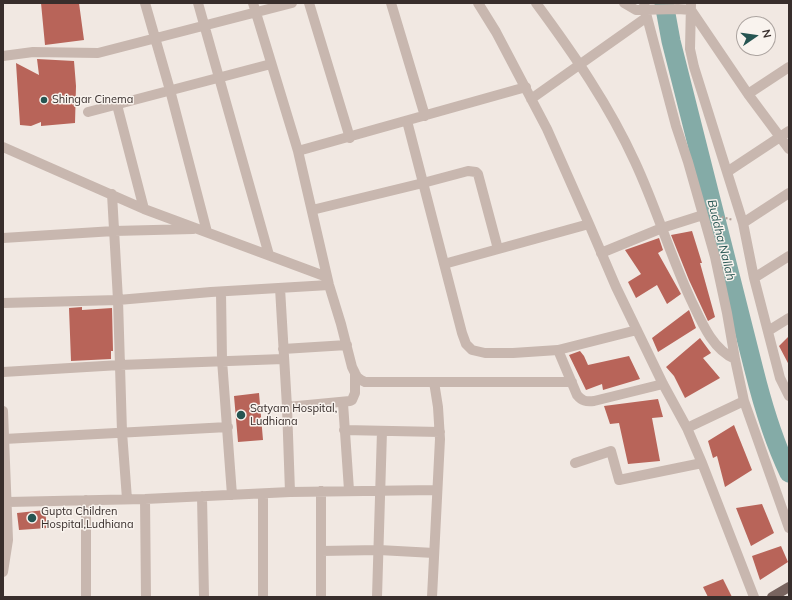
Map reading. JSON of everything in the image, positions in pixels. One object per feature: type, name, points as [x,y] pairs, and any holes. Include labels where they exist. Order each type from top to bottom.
[{"type":"main road","points":[[772,597],[789,587]]},
{"type":"street","points":[[145,3],[170,90],[203,230]]},
{"type":"street","points":[[198,3],[268,255]]},
{"type":"street","points":[[3,56],[33,52],[81,54],[98,53],[204,26],[254,8],[292,3]]},
{"type":"street","points":[[309,3],[350,138]]},
{"type":"street","points":[[392,3],[424,116]]},
{"type":"street","points":[[478,3],[496,32],[547,129],[616,287],[663,384],[687,428],[754,597]]},
{"type":"street","points":[[536,3],[604,101],[635,163],[685,287],[698,315],[711,338],[720,350],[727,356],[734,359]]},
{"type":"street","points":[[624,3],[636,10],[678,9],[691,7]]},
{"type":"street","points":[[691,7],[748,94],[785,134],[789,149]]},
{"type":"street","points":[[691,7],[690,49],[694,67],[743,223],[754,278],[780,378],[789,396]]},
{"type":"street","points":[[254,8],[298,151],[328,281],[355,373],[354,396],[350,401],[287,407]]},
{"type":"street","points":[[531,99],[579,65],[647,10]]},
{"type":"street","points":[[647,10],[706,215],[723,295],[734,359],[744,401],[789,528]]},
{"type":"street","points":[[88,112],[271,64]]},
{"type":"street","points":[[748,94],[789,67]]},
{"type":"street","points":[[298,151],[350,138],[526,87]]},
{"type":"street","points":[[117,105],[144,209]]},
{"type":"street","points":[[407,121],[462,333],[466,344],[472,350],[484,353],[558,350],[637,330]]},
{"type":"street","points":[[727,172],[785,134]]},
{"type":"street","points":[[3,147],[144,209],[268,255],[328,281]]},
{"type":"street","points":[[312,210],[468,171],[476,172],[478,174],[498,249]]},
{"type":"street","points":[[743,223],[789,193]]},
{"type":"street","points":[[112,194],[118,300],[122,432],[127,500]]},
{"type":"street","points":[[601,253],[662,228],[706,215]]},
{"type":"street","points":[[444,264],[589,224]]},
{"type":"street","points":[[3,238],[114,231],[203,230]]},
{"type":"street","points":[[754,278],[789,256]]},
{"type":"street","points":[[3,303],[118,300],[280,288],[328,281]]},
{"type":"street","points":[[280,288],[290,492]]},
{"type":"street","points":[[221,292],[222,360],[232,494]]},
{"type":"street","points":[[768,332],[789,318]]},
{"type":"street","points":[[3,372],[222,360],[283,354],[347,345]]},
{"type":"street","points":[[558,350],[581,400],[589,402],[663,384]]},
{"type":"street","points":[[780,378],[789,372]]},
{"type":"street","points":[[355,373],[360,380],[365,382],[572,382]]},
{"type":"street","points":[[432,597],[440,432],[434,382]]},
{"type":"street","points":[[687,428],[744,401]]},
{"type":"street","points":[[343,402],[344,430],[350,490]]},
{"type":"street","points":[[3,411],[8,502],[8,540],[3,572]]},
{"type":"street","points":[[4,439],[228,427]]},
{"type":"street","points":[[344,430],[440,432]]},
{"type":"street","points":[[377,597],[382,431]]},
{"type":"street","points":[[575,463],[611,451],[619,480],[702,463]]},
{"type":"street","points":[[8,502],[127,500],[232,494],[350,490],[437,490]]},
{"type":"street","points":[[321,491],[321,597]]},
{"type":"street","points":[[262,494],[263,597]]},
{"type":"street","points":[[202,496],[204,597]]},
{"type":"street","points":[[145,499],[146,597]]},
{"type":"street","points":[[86,500],[86,597]]},
{"type":"street","points":[[321,551],[379,550],[434,553]]},
{"type":"path","points":[[706,215],[730,220]]},
{"type":"building","points":[[41,3],[79,3],[84,40],[45,45]]},
{"type":"building","points":[[37,59],[74,61],[76,86],[75,123],[41,126],[41,122],[31,126],[20,125],[16,63],[39,75]]},
{"type":"building","points":[[692,231],[702,263],[700,263],[715,317],[708,321],[689,280],[671,235]]},
{"type":"building","points":[[659,238],[663,250],[658,253],[681,294],[667,304],[657,285],[636,298],[628,282],[641,274],[625,250]]},
{"type":"building","points":[[82,307],[82,310],[112,308],[113,351],[111,351],[111,359],[71,361],[69,308]]},
{"type":"building","points":[[689,310],[696,328],[658,352],[652,338]]},
{"type":"building","points":[[789,336],[789,365],[779,346]]},
{"type":"building","points":[[700,338],[711,353],[703,358],[720,378],[685,398],[674,376],[666,367]]},
{"type":"building","points":[[580,351],[588,365],[629,356],[640,379],[603,390],[602,384],[586,390],[569,355]]},
{"type":"building","points":[[259,393],[263,440],[238,442],[234,396]]},
{"type":"building","points":[[658,399],[663,417],[652,418],[660,461],[628,464],[619,423],[610,424],[604,406]]},
{"type":"building","points":[[734,425],[752,470],[725,487],[717,456],[713,458],[708,441]]},
{"type":"building","points":[[762,504],[774,533],[751,546],[736,508]]},
{"type":"building","points":[[45,510],[47,528],[19,530],[17,513]]},
{"type":"building","points":[[781,546],[788,562],[760,580],[752,556]]},
{"type":"building","points":[[723,579],[732,597],[708,597],[703,587]]},
{"type":"waterway","name":"Buddha Nallah","points":[[664,3],[671,41],[757,383],[773,435],[789,473]]},
{"type":"place","name":"Shingar Cinema","points":[[44,100]]},
{"type":"place","name":"Satyam Hospital, Ludhiana","points":[[241,415]]},
{"type":"place","name":"Gupta Children Hospital,Ludhiana","points":[[32,518]]}]
